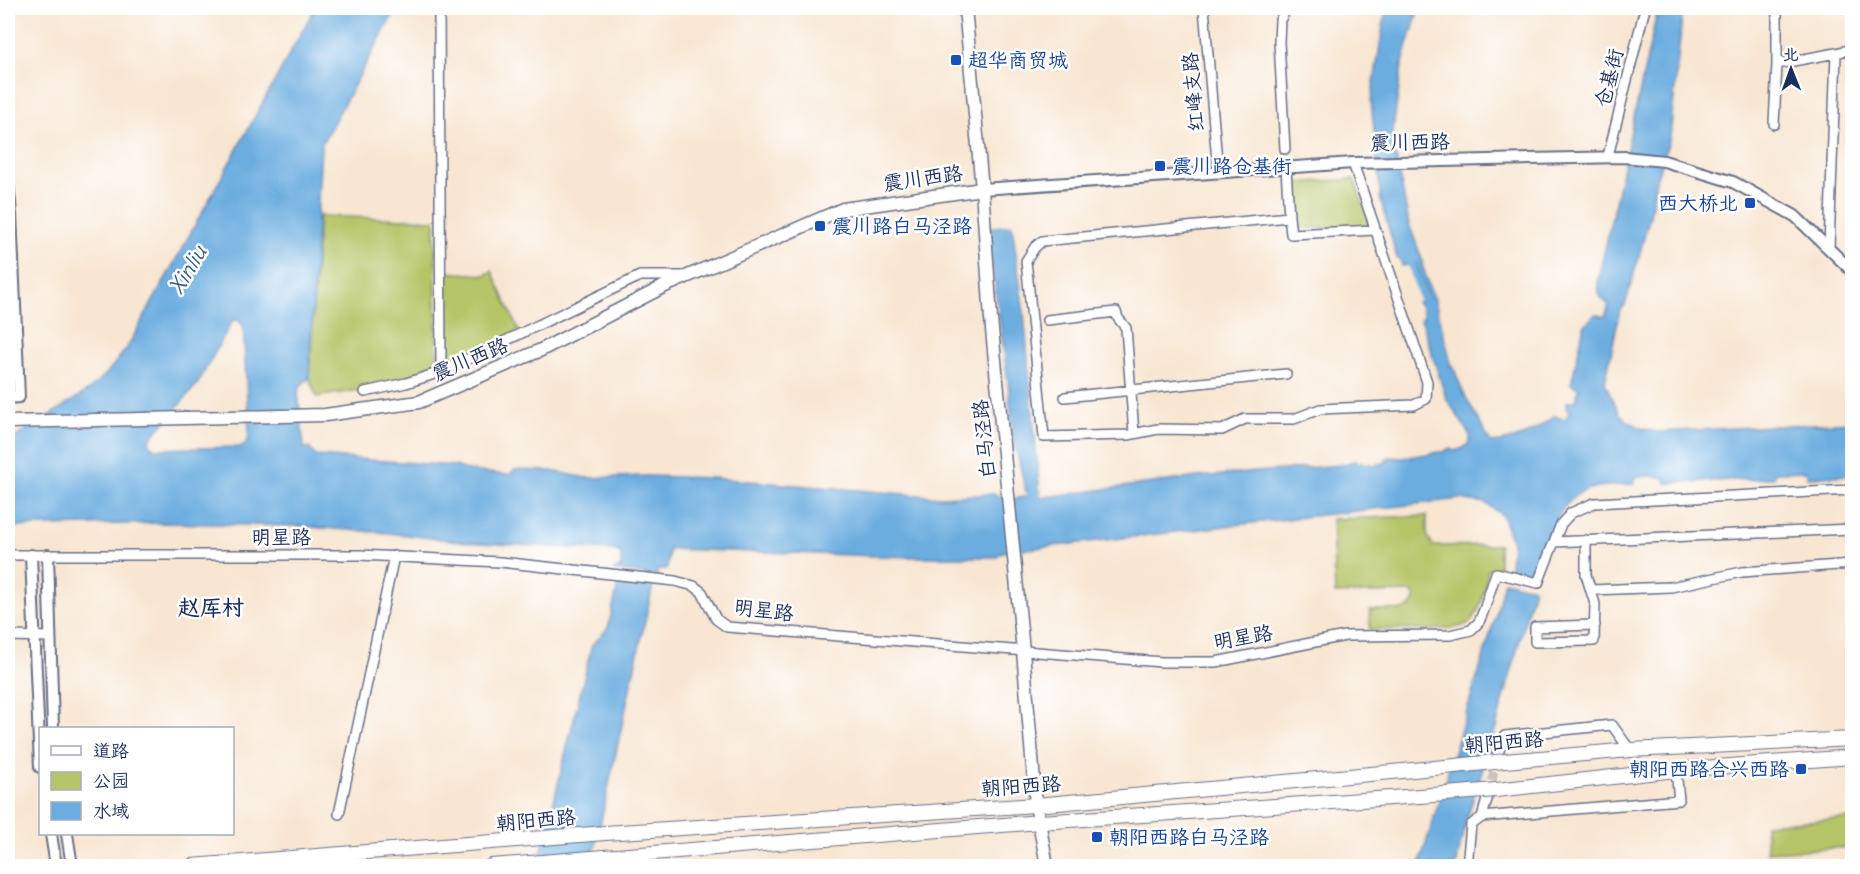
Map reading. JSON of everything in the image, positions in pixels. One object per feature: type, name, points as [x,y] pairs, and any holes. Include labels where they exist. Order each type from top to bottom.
[{"type":"main road","name":"白马泾路","points":[[965,8],[1036,805],[1047,867]]},
{"type":"main road","name":"震川西路","points":[[8,422],[325,415],[419,402],[541,350],[686,276],[843,209],[982,189]]},
{"type":"main road","name":"朝阳西路","points":[[192,867],[605,833],[1036,805],[1424,769],[1501,758],[1852,739]]},
{"type":"main road","name":"朝阳西路","points":[[491,867],[1040,822],[1492,793],[1676,770],[1852,757]]},
{"type":"street","points":[[439,8],[441,372]]},
{"type":"street","name":"红峰支路","points":[[1204,8],[1218,172]]},
{"type":"street","points":[[1285,149],[1279,42],[1280,20],[1287,8]]},
{"type":"street","name":"仓基街","points":[[1608,156],[1645,8]]},
{"type":"street","points":[[1774,124],[1777,8]]},
{"type":"street","points":[[1777,64],[1852,49]]},
{"type":"street","points":[[1829,248],[1836,53]]},
{"type":"street","name":"震川西路","points":[[982,189],[1353,163],[1624,157],[1664,161],[1733,182],[1795,216],[1852,270]]},
{"type":"street","points":[[1289,217],[1042,241],[1035,247],[1026,261],[1044,437],[1134,434],[1158,429],[1222,430],[1245,419],[1294,419],[1320,409],[1414,405],[1426,399],[1427,382],[1353,163]]},
{"type":"street","points":[[1286,168],[1291,234],[1376,230]]},
{"type":"street","points":[[8,183],[11,213],[13,398]]},
{"type":"street","points":[[365,392],[406,384],[441,372],[640,276],[686,276]]},
{"type":"street","points":[[1047,320],[1116,312],[1126,328],[1134,434]]},
{"type":"street","points":[[1065,397],[1286,374]]},
{"type":"street","points":[[1852,490],[1594,504],[1571,513],[1561,524],[1554,542],[1852,529]]},
{"type":"street","points":[[1586,540],[1586,575],[1595,604],[1595,625],[1594,641],[1535,642],[1536,627],[1595,625]]},
{"type":"street","name":"明星路","points":[[8,555],[360,555],[500,562],[675,581],[694,586],[702,592],[716,619],[727,627],[1162,662],[1216,662],[1345,636],[1450,635],[1471,630],[1479,622],[1496,573],[1538,583],[1554,542]]},
{"type":"street","points":[[31,555],[39,742]]},
{"type":"street","points":[[48,555],[53,727]]},
{"type":"street","points":[[339,814],[394,556]]},
{"type":"street","points":[[1591,590],[1671,587],[1742,572],[1852,564]]},
{"type":"street","points":[[8,636],[50,637]]},
{"type":"street","points":[[1501,758],[1504,736],[1612,725],[1630,750]]},
{"type":"street","points":[[1482,817],[1679,800],[1676,770]]},
{"type":"street","points":[[1467,867],[1472,825],[1482,817],[1492,793]]},
{"type":"street","points":[[51,835],[56,867]]},
{"type":"street","points":[[67,835],[72,867]]},
{"type":"green space","points":[[1354,179],[1370,224],[1361,227],[1296,228],[1292,183]]},
{"type":"green space","points":[[319,216],[435,220],[437,370],[365,389],[317,397],[309,378]]},
{"type":"green space","points":[[492,271],[519,331],[446,367],[444,272],[485,275]]},
{"type":"green space","points":[[1427,516],[1427,535],[1433,546],[1499,545],[1499,567],[1488,570],[1477,613],[1469,623],[1451,628],[1370,629],[1370,610],[1402,610],[1411,607],[1415,598],[1412,592],[1335,594],[1332,519]]},
{"type":"green space","points":[[1851,818],[1852,847],[1767,852],[1765,824]]},
{"type":"water","name":"Xinliu","points":[[315,8],[397,8],[321,145],[309,378],[301,385],[298,393],[304,448],[309,448],[316,456],[455,466],[470,471],[508,475],[515,470],[552,471],[586,478],[647,476],[712,478],[941,497],[992,494],[1014,499],[1027,496],[1013,436],[1008,381],[987,228],[1012,225],[1024,313],[1040,496],[1198,477],[1341,465],[1354,461],[1374,465],[1384,463],[1389,457],[1402,458],[1446,451],[1450,448],[1454,451],[1468,444],[1470,435],[1446,398],[1421,319],[1424,317],[1417,302],[1428,298],[1416,263],[1402,266],[1401,261],[1397,258],[1381,201],[1371,101],[1386,8],[1419,8],[1402,65],[1392,136],[1409,224],[1434,297],[1450,366],[1453,366],[1463,392],[1491,443],[1509,440],[1540,427],[1554,416],[1565,419],[1570,412],[1566,408],[1567,402],[1576,401],[1579,388],[1571,384],[1584,326],[1595,314],[1605,317],[1609,305],[1599,296],[1598,280],[1658,8],[1683,8],[1670,137],[1656,180],[1650,215],[1634,274],[1625,305],[1620,310],[1605,383],[1620,414],[1641,428],[1657,432],[1852,422],[1852,475],[1808,477],[1807,471],[1775,472],[1774,478],[1666,483],[1665,478],[1652,476],[1634,477],[1634,484],[1591,488],[1578,494],[1569,502],[1555,521],[1535,578],[1506,570],[1510,567],[1512,542],[1502,515],[1485,503],[1460,499],[1002,552],[996,557],[908,557],[669,549],[667,569],[657,570],[656,574],[659,576],[612,570],[621,568],[621,553],[614,550],[476,543],[296,526],[163,523],[8,527],[8,442],[89,390],[107,373],[127,348]],"holes":[[[233,320],[238,320],[243,325],[249,432],[247,441],[239,447],[156,449],[152,447],[149,443],[150,439],[198,383]]]},
{"type":"water","points":[[619,581],[653,585],[591,866],[538,866],[592,645],[608,628]]},
{"type":"water","points":[[1504,581],[1534,588],[1493,738],[1465,824],[1456,866],[1419,866],[1495,619]]},
{"type":"waterway","points":[[1409,255],[1426,309]]},
{"type":"tunnel","points":[[1489,794],[1497,758]]},
{"type":"place","name":"超华商贸城","points":[[956,60]]},
{"type":"place","name":"震川路仓基街","points":[[1160,166]]},
{"type":"place","name":"西大桥北","points":[[1750,203]]},
{"type":"place","name":"震川路白马泾路","points":[[820,226]]},
{"type":"place","name":"朝阳西路合兴西路","points":[[1801,769]]},
{"type":"place","name":"朝阳西路白马泾路","points":[[1097,837]]},
{"type":"district","name":"赵厍村","points":[[211,607]]}]
